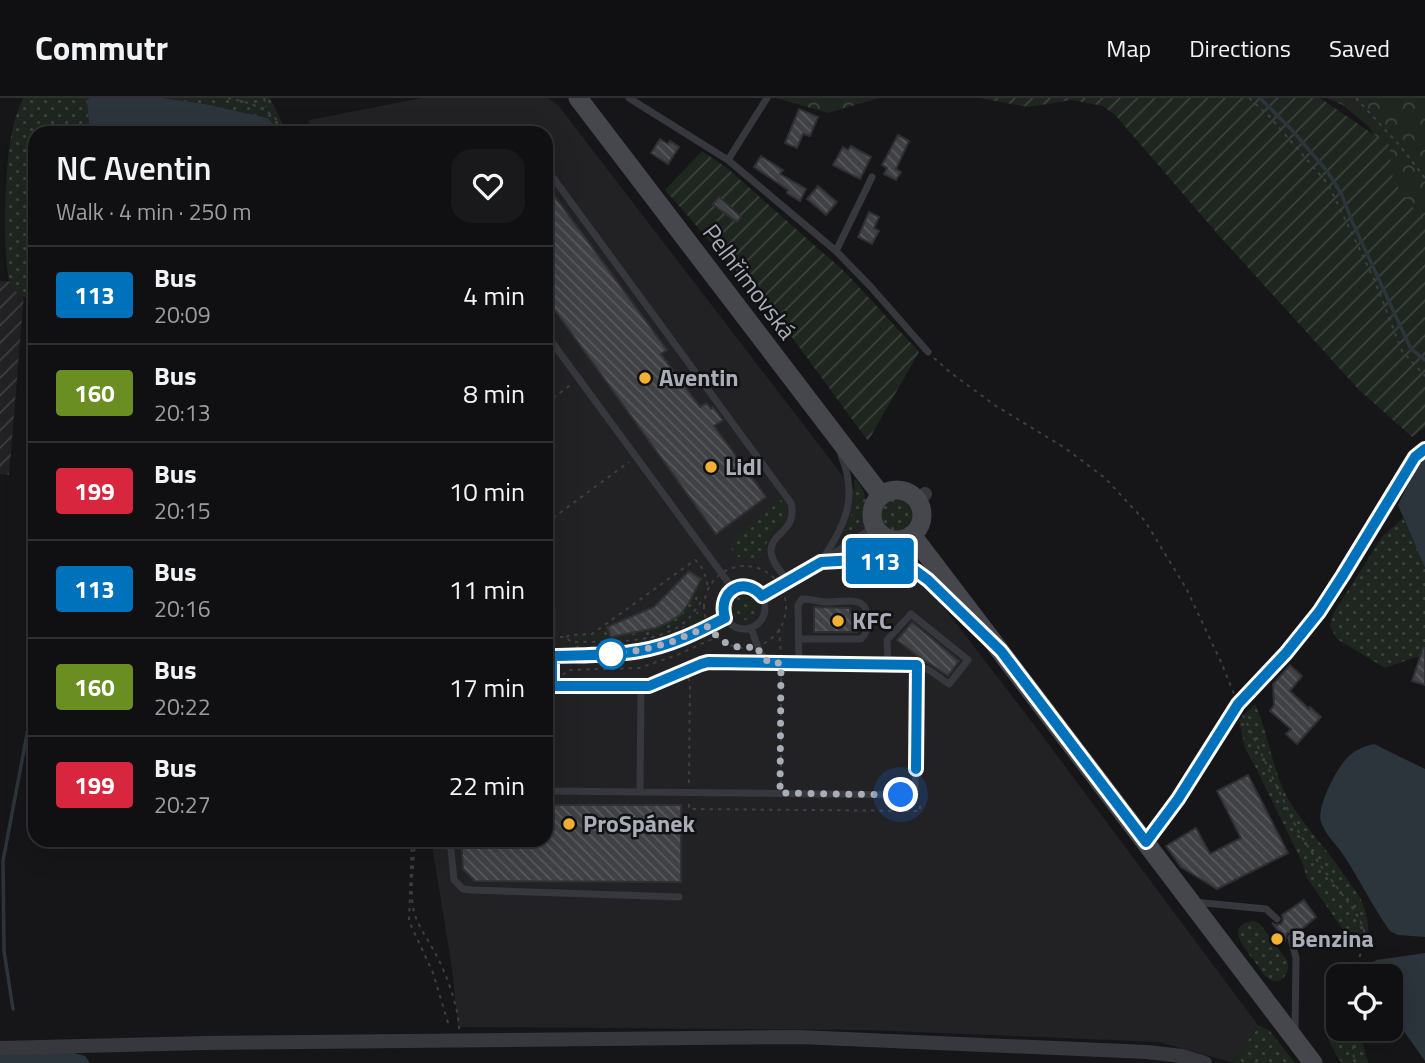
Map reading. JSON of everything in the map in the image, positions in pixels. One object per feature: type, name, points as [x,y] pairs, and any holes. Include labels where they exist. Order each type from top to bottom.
[{"type":"main road","name":"Pelhřimovská","points":[[578,98],[881,495]]},
{"type":"main road","points":[[900,490],[921,497],[921,519],[912,535],[905,539],[891,540],[874,527],[873,506],[881,495],[900,490]]},
{"type":"main road","points":[[912,535],[1313,1063]]},
{"type":"street","points":[[0,1048],[204,1043],[799,1037],[1110,1057],[1147,1052],[1182,1056],[1205,1063]]},
{"type":"lane","points":[[629,98],[728,160],[836,251],[928,352]]},
{"type":"lane","points":[[728,160],[767,98]]},
{"type":"lane","points":[[836,251],[873,177]]},
{"type":"lane","points":[[553,179],[792,503],[793,515],[790,524],[773,542],[771,552],[774,562],[788,581]]},
{"type":"lane","points":[[553,344],[733,589]]},
{"type":"lane","points":[[821,562],[841,529],[850,498],[847,469],[830,428]]},
{"type":"lane","points":[[1146,842],[1178,799],[1238,704],[1286,653],[1319,612],[1415,457],[1425,449]]},
{"type":"lane","points":[[762,596],[874,527]]},
{"type":"lane","points":[[821,562],[872,559],[895,563],[916,571],[1001,651]]},
{"type":"lane","points":[[746,586],[758,591],[762,596],[765,602],[764,615],[751,628],[736,628],[725,618],[723,602],[733,589],[746,586]]},
{"type":"lane","points":[[799,639],[861,639],[867,629],[867,611],[859,602],[802,599],[797,605],[799,663]]},
{"type":"lane","points":[[553,686],[649,686],[708,662],[917,665],[948,684],[968,660],[911,614],[887,640],[888,664]]},
{"type":"lane","points":[[553,656],[641,650],[669,643],[725,618]]},
{"type":"lane","points":[[751,628],[760,653],[769,663]]},
{"type":"lane","points":[[553,791],[915,795],[917,665]]},
{"type":"lane","points":[[640,792],[641,687]]},
{"type":"lane","points":[[451,847],[454,880],[463,888],[471,890],[678,897]]},
{"type":"lane","points":[[1192,902],[1266,909],[1277,919]]},
{"type":"lane","points":[[1292,938],[1296,958],[1294,1038]]},
{"type":"path","points":[[228,98],[261,108],[275,117],[280,126]]},
{"type":"path","points":[[264,98],[266,107]]},
{"type":"path","points":[[1249,98],[1269,116],[1328,184],[1374,279],[1402,351],[1425,376]]},
{"type":"path","points":[[1356,98],[1425,178]]},
{"type":"path","points":[[928,352],[951,373],[996,406],[1065,448],[1105,478],[1145,522],[1186,588],[1298,831],[1363,926],[1365,935],[1358,964]]},
{"type":"path","points":[[553,398],[579,379]]},
{"type":"path","points":[[553,518],[636,458]]},
{"type":"path","points":[[553,637],[592,634],[695,560],[704,572],[709,589]]},
{"type":"path","points":[[566,637],[571,642],[630,641],[675,629],[688,619],[721,574],[748,567],[766,573],[779,586],[785,612],[779,629],[766,642],[743,648],[729,645],[717,637],[705,617],[705,598]]},
{"type":"path","points":[[779,629],[780,810]]},
{"type":"path","points":[[685,671],[690,682],[689,809],[920,811],[920,800],[915,795]]},
{"type":"path","points":[[414,847],[409,921],[433,972],[456,1040]]},
{"type":"path","points":[[414,847],[414,911],[447,980],[459,1019],[456,1040]]},
{"type":"path","points":[[1352,1041],[1356,1063]]},
{"type":"shaded area","points":[[89,98],[162,98],[268,118],[275,126],[89,126]]},
{"type":"shaded area","points":[[422,98],[548,98],[558,105],[1035,726],[1258,1025],[1234,1063],[1159,1042],[869,1030],[458,1027],[452,968],[432,847],[553,847],[553,126],[309,126],[309,120]]},
{"type":"shaded area","points":[[0,281],[25,282],[9,475],[0,474]]},
{"type":"shaded area","points":[[1425,458],[1425,568],[1398,505],[1412,476]]},
{"type":"shaded area","points":[[1374,744],[1425,769],[1425,937],[1398,935],[1390,931],[1321,822],[1325,797],[1345,760],[1361,748]]},
{"type":"shaded area","points":[[1425,953],[1425,1061],[1403,1030],[1403,964],[1372,964],[1377,960]]},
{"type":"shaded area","points":[[70,1052],[85,1056],[90,1063],[0,1063],[0,1054]]},
{"type":"green space","points":[[23,98],[89,98],[89,126],[28,126],[28,298],[12,288],[6,256],[8,158],[14,123]]},
{"type":"green space","points":[[162,98],[270,98],[284,126],[275,126],[268,118]]},
{"type":"green space","points":[[776,98],[879,98],[828,113]]},
{"type":"green space","points":[[980,98],[1320,98],[1389,145],[1393,180],[1425,224],[1425,427],[1412,437],[1358,389],[1215,231],[1116,116],[1103,106],[1072,100],[1028,107]]},
{"type":"green space","points":[[1326,98],[1425,98],[1425,244],[1393,182],[1383,147],[1369,127],[1343,105]]},
{"type":"green space","points":[[702,151],[727,168],[846,273],[919,352],[868,441],[780,321],[665,190]]},
{"type":"green space","points":[[855,479],[864,493],[865,508],[859,522],[847,533],[855,504]]},
{"type":"green space","points":[[897,497],[909,503],[915,515],[909,527],[897,533],[885,527],[879,515],[885,503]]},
{"type":"green space","points":[[783,499],[787,513],[768,540],[764,557],[745,558],[735,555],[731,539]]},
{"type":"green space","points":[[1403,518],[1425,568],[1425,659],[1416,657],[1385,668],[1337,639],[1330,626],[1333,614],[1382,537]]},
{"type":"green space","points":[[873,543],[900,549],[912,556],[921,566],[888,557],[854,554]]},
{"type":"green space","points":[[689,571],[703,579],[702,588],[685,617],[672,627],[639,636],[570,639],[593,636],[607,627],[611,637],[654,628],[673,620],[688,605],[701,579]]},
{"type":"green space","points":[[744,596],[752,600],[756,608],[752,616],[744,620],[736,616],[732,608],[736,600]]},
{"type":"green space","points":[[700,608],[702,620],[672,635],[636,644],[570,649],[561,645],[558,640],[570,644],[629,644],[655,639],[689,623]]},
{"type":"green space","points":[[1255,704],[1287,797],[1363,904],[1369,936],[1360,941],[1348,937],[1307,878],[1302,862],[1245,748],[1239,720]]},
{"type":"green space","points":[[1254,921],[1260,924],[1288,962],[1286,974],[1281,980],[1273,981],[1265,976],[1239,938],[1240,927]]},
{"type":"green space","points":[[1258,1025],[1269,1030],[1295,1063],[1234,1063]]},
{"type":"green space","points":[[1330,1041],[1362,1041],[1368,1063],[1342,1063]]},
{"type":"building","points":[[799,109],[818,117],[810,136],[803,134],[797,148],[785,143]]},
{"type":"building","points":[[898,135],[909,141],[896,169],[901,172],[896,180],[884,174],[887,168],[882,165]]},
{"type":"building","points":[[660,139],[679,147],[668,164],[651,153]]},
{"type":"building","points":[[851,146],[871,157],[860,179],[833,165],[843,147],[848,150]]},
{"type":"building","points":[[761,156],[783,170],[780,174],[806,189],[800,201],[754,167]]},
{"type":"building","points":[[818,186],[837,202],[826,215],[807,199]]},
{"type":"building","name":"Aventin","points":[[553,194],[667,350],[661,354],[700,407],[706,403],[711,409],[713,407],[723,420],[714,426],[766,497],[716,534],[553,308]]},
{"type":"building","points":[[719,197],[741,217],[737,222],[713,204]]},
{"type":"building","points":[[869,212],[879,217],[874,228],[879,231],[872,244],[858,237]]},
{"type":"building","points":[[689,571],[701,579],[680,615],[656,628],[611,637],[607,627],[654,607]]},
{"type":"building","points":[[814,607],[850,608],[850,613],[857,613],[857,632],[814,632]]},
{"type":"building","points":[[912,622],[959,661],[948,676],[897,640]]},
{"type":"building","points":[[1425,648],[1425,685],[1412,681]]},
{"type":"building","points":[[1290,665],[1302,676],[1290,691],[1321,717],[1297,744],[1286,734],[1291,729],[1270,711],[1274,705],[1273,684]]},
{"type":"building","points":[[1248,775],[1288,853],[1217,889],[1181,867],[1166,846],[1196,828],[1210,854],[1241,838],[1217,791]]},
{"type":"building","points":[[553,805],[681,805],[681,882],[475,881],[463,869],[461,847],[553,847]]},
{"type":"building","points":[[1304,900],[1316,917],[1296,934],[1287,933],[1285,940],[1272,923],[1281,924],[1282,915]]},
{"type":"waterway","points":[[1260,98],[1327,171],[1342,195],[1411,349],[1425,360]]},
{"type":"waterway","points":[[13,1009],[4,951],[3,861],[28,729]]},
{"type":"bus line","name":"113","points":[[553,656],[625,653],[669,643],[725,618],[723,602],[733,589],[746,586],[758,591],[762,596],[821,562],[872,559],[895,563],[916,571],[928,580],[1001,651],[1146,842],[1178,799],[1238,704],[1286,653],[1319,612],[1415,457],[1425,449]]},
{"type":"bus line","name":"113","points":[[553,686],[649,686],[708,662],[917,665],[916,769]]},
{"type":"place","name":"Aventin","points":[[645,378]]},
{"type":"place","name":"Lidl","points":[[711,467]]},
{"type":"place","name":"KFC","points":[[838,621]]},
{"type":"place","name":"ProSpánek","points":[[569,824]]},
{"type":"place","name":"Benzina","points":[[1277,939]]},
{"type":"route","points":[[611,654],[669,643],[709,626],[717,637],[729,645],[743,648],[757,646],[769,663],[781,663],[780,793],[901,795]]}]
